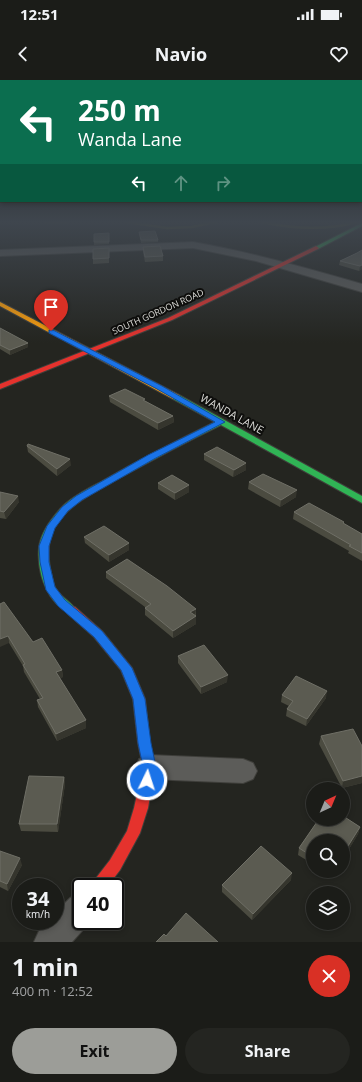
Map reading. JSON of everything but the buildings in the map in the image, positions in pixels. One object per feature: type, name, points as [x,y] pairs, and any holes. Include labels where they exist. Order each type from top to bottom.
[{"type":"street","points":[[276,262],[362,288]]},
{"type":"street","name":"SOUTH GORDON ROAD","points":[[0,387],[170,319],[287,262]]},
{"type":"street","name":"WANDA LANE","points":[[0,304],[159,387],[362,500]]},
{"type":"street","points":[[105,878],[115,865],[133,833],[141,808],[149,767],[144,743],[139,699],[126,668],[98,634],[62,603],[50,588],[44,562],[44,546],[50,528],[65,509],[79,498],[151,457],[221,422]]},
{"type":"street","points":[[149,767],[243,771]]},
{"type":"street","points":[[50,942],[72,919]]},
{"type":"traffic: fast","points":[[176,397],[362,500]]},
{"type":"traffic: fast","points":[[71,610],[62,603],[50,588],[44,562],[44,546],[50,528],[65,509],[79,498],[151,457],[221,422]]},
{"type":"traffic: slow","points":[[0,304],[176,397]]},
{"type":"traffic: jam","points":[[0,387],[170,319],[287,262]]},
{"type":"traffic: jam","points":[[71,610],[98,634],[126,668],[139,699],[144,743],[149,767],[141,808],[133,833],[115,865],[105,878]]},
{"type":"route","points":[[51,331],[159,387],[221,422],[151,457],[79,498],[65,509],[50,528],[44,546],[44,562],[50,588],[62,603],[98,634],[126,668],[139,699],[144,743],[149,767],[147,780]]}]
